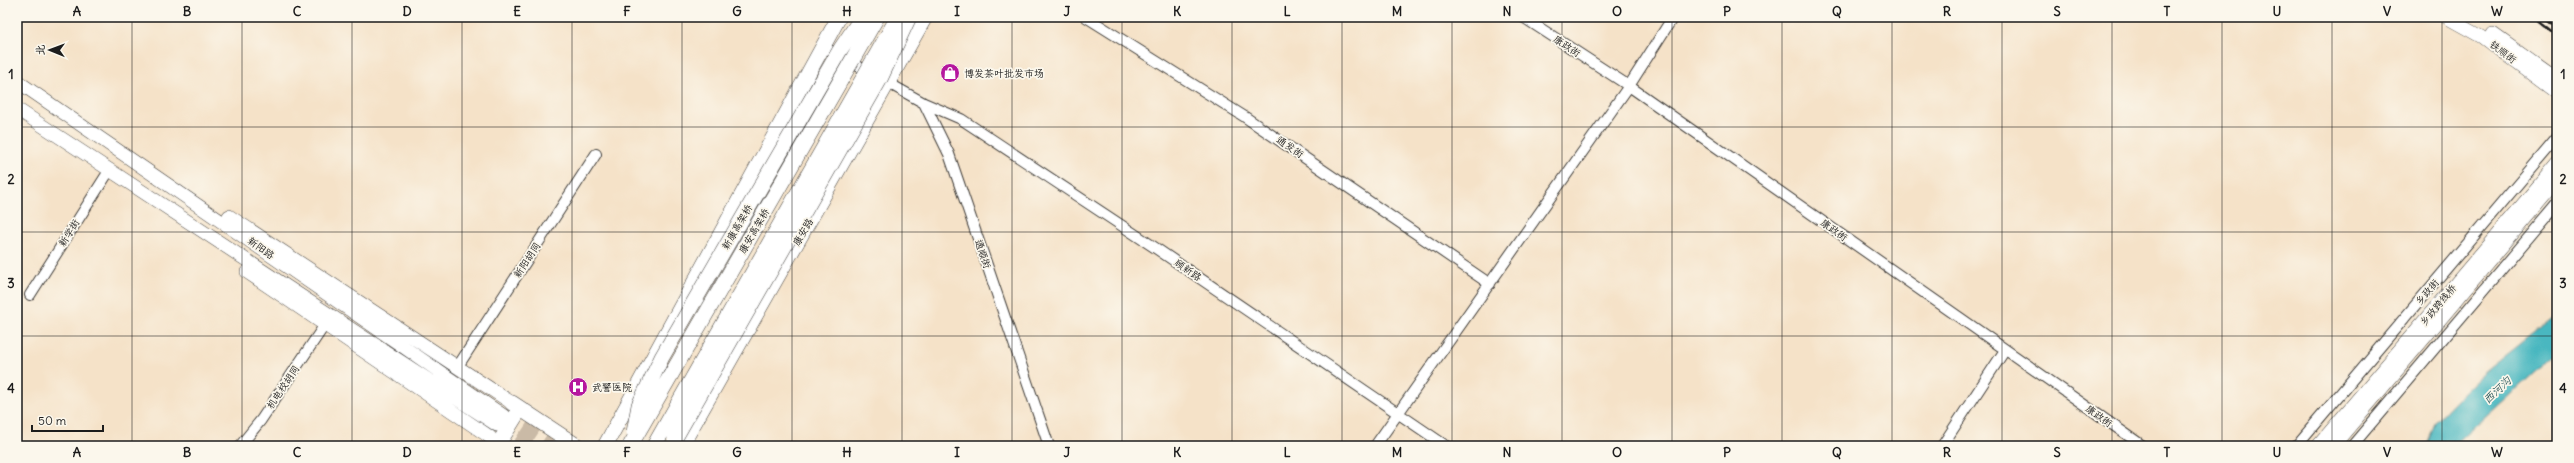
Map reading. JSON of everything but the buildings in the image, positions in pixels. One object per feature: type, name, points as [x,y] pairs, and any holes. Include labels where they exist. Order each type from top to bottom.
[{"type":"highway","points":[[605,446],[839,17]]},
{"type":"highway","name":"新康高架桥","points":[[634,446],[635,426],[645,388],[840,50],[862,17]]},
{"type":"highway","name":"康安高架桥","points":[[630,446],[877,17]]},
{"type":"highway","name":"康安高架桥","points":[[654,446],[898,17]]},
{"type":"highway","points":[[675,443],[880,79],[910,17]]},
{"type":"highway","name":"康安路","points":[[675,443],[888,84],[925,17]]},
{"type":"highway","points":[[498,436],[516,406],[577,446]]},
{"type":"main road","name":"铁顺街","points":[[2446,17],[2482,37],[2557,93]]},
{"type":"main road","name":"铁顺街","points":[[2465,17],[2483,27],[2557,80]]},
{"type":"main road","name":"新阳路","points":[[17,81],[167,183],[498,436]]},
{"type":"main road","name":"新阳路","points":[[17,108],[109,171],[156,201],[498,436]]},
{"type":"main road","name":"乡政跨线桥","points":[[2318,446],[2557,164]]},
{"type":"main road","points":[[2334,446],[2557,181]]},
{"type":"main road","points":[[167,183],[212,205],[458,366],[516,406]]},
{"type":"main road","points":[[156,201],[199,238],[324,326],[498,436]]},
{"type":"street","name":"通发街","points":[[1086,17],[1245,117],[1490,284]]},
{"type":"street","name":"康政街","points":[[1523,17],[1629,86],[2143,446]]},
{"type":"street","points":[[1375,446],[1629,86],[1673,17]]},
{"type":"street","points":[[822,46],[924,103]]},
{"type":"street","name":"顾新路","points":[[924,103],[960,119],[1446,446]]},
{"type":"street","name":"通顺街","points":[[924,103],[949,154],[1049,446]]},
{"type":"street","name":"乡政街","points":[[2296,446],[2557,138]]},
{"type":"street","name":"新阳胡同","points":[[458,366],[596,154]]},
{"type":"street","name":"新学街","points":[[30,295],[109,171]]},
{"type":"street","points":[[2352,446],[2557,204]]},
{"type":"street","name":"机电校胡同","points":[[240,446],[261,420],[324,326]]},
{"type":"street","points":[[1942,446],[2005,350]]},
{"type":"water","name":"西河沟","points":[[2557,314],[2557,351],[2453,446],[2427,446],[2435,421],[2458,397],[2484,372]]},
{"type":"tunnel","points":[[504,416],[549,446]]},
{"type":"tunnel","points":[[497,425],[529,446]]},
{"type":"railway","points":[[2534,17],[2557,35]]},
{"type":"railway","points":[[2546,17],[2557,26]]},
{"type":"place","name":"博发茶叶批发市场","points":[[950,73]]},
{"type":"place","name":"武警医院","points":[[578,387]]}]
